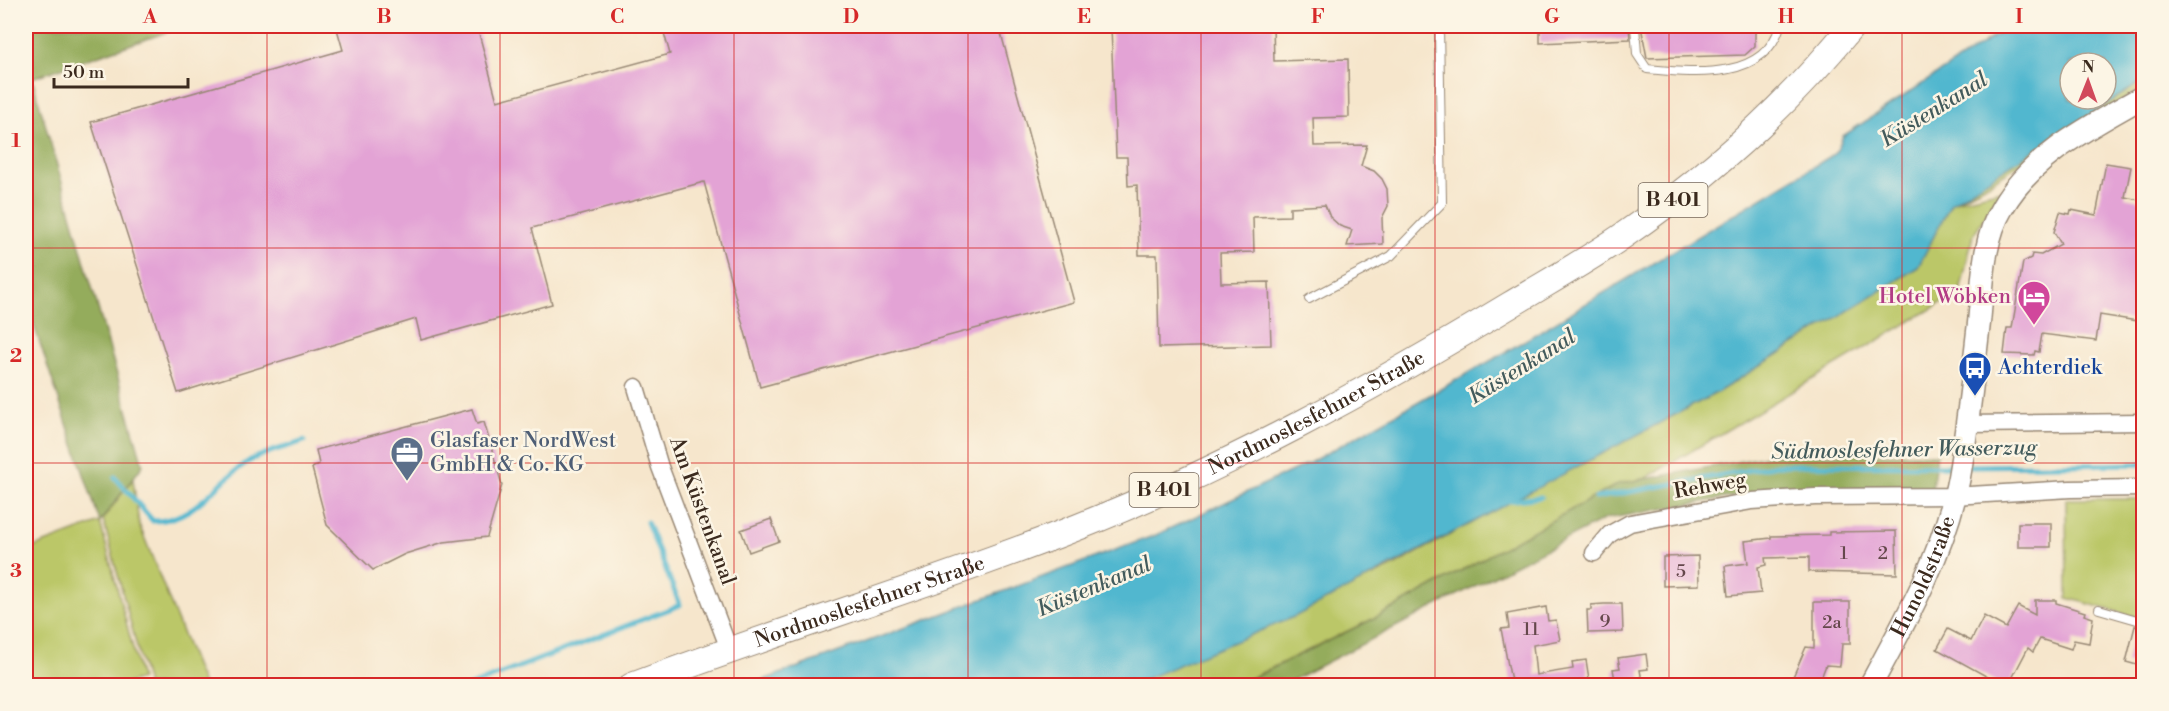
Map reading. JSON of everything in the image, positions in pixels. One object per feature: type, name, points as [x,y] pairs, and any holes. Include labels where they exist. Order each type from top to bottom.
[{"type":"main road","name":"Nordmoslesfehner Straße","points":[[632,686],[729,649],[954,573],[1078,527],[1184,482],[1292,430],[1461,335],[1622,237],[1682,193],[1766,120],[1828,56],[1852,26]]},
{"type":"street","name":"Hunoldstraße","points":[[1870,686],[1913,604],[1944,531],[1959,472],[1984,269],[1990,236],[2001,209],[2019,183],[2047,156],[2081,132],[2144,96]]},
{"type":"street","name":"Am Küstenkanal","points":[[636,387],[660,467],[729,649]]},
{"type":"street","points":[[1966,424],[2144,422]]},
{"type":"street","name":"Rehweg","points":[[1594,553],[1610,534],[1630,524],[1752,501],[1815,497],[1959,472],[2070,489],[2144,488]]},
{"type":"lane","points":[[1309,299],[1391,256],[1443,203],[1439,26]]},
{"type":"lane","points":[[1635,26],[1637,54],[1647,69],[1672,71],[1726,70],[1746,66],[1777,36],[1780,26]]},
{"type":"lane","points":[[2099,609],[2144,622]]},
{"type":"green space","points":[[26,26],[185,26],[32,78],[143,465],[100,522],[26,302]]},
{"type":"green space","points":[[2143,81],[2143,87],[2118,103],[2118,97]]},
{"type":"green space","points":[[2096,111],[2105,111],[1983,187],[1955,201],[2002,190],[1973,235],[1960,292],[1646,478],[1618,484],[1381,615],[1236,685],[1129,686],[1390,568],[1507,503],[1718,392],[1918,267],[1951,203]]},
{"type":"green space","points":[[1937,454],[1932,489],[1777,489],[1605,519],[1283,685],[1236,686],[1381,615],[1618,484],[1774,455]]},
{"type":"green space","points":[[133,479],[139,524],[203,685],[147,685],[103,519]]},
{"type":"green space","points":[[2066,499],[2143,499],[2143,619],[2067,598]]},
{"type":"green space","points":[[100,522],[141,679],[122,685],[26,685],[26,550]]},
{"type":"water","name":"Küstenkanal","points":[[2010,26],[2143,26],[2143,81],[2118,97],[2118,51],[2058,51],[2058,111],[2096,111],[1951,203],[1918,267],[1718,392],[1296,616],[1131,685],[747,686],[1156,535],[1311,462],[1499,356],[1836,153],[1843,136]]},
{"type":"building","points":[[348,26],[477,26],[497,101],[670,54],[662,26],[999,26],[1074,302],[760,387],[704,182],[532,228],[552,304],[421,340],[416,319],[178,393],[91,122],[343,50],[337,29]]},
{"type":"building","points":[[1111,26],[1273,26],[1274,61],[1348,59],[1349,117],[1313,118],[1314,146],[1367,145],[1361,166],[1374,171],[1382,179],[1387,189],[1388,206],[1382,218],[1383,244],[1347,246],[1352,230],[1340,226],[1330,217],[1325,205],[1290,207],[1290,216],[1253,217],[1254,252],[1220,253],[1221,283],[1269,282],[1271,345],[1159,348],[1157,255],[1139,255],[1137,185],[1128,186],[1127,157],[1116,157]]},
{"type":"building","points":[[1540,26],[1629,26],[1630,39],[1540,43]]},
{"type":"building","points":[[1641,26],[1755,26],[1755,46],[1745,55],[1647,58]]},
{"type":"building","points":[[2106,163],[2131,167],[2125,197],[2144,201],[2144,322],[2100,315],[2096,341],[2042,334],[2039,352],[2035,351],[2034,355],[2004,354],[2007,328],[2012,328],[2023,262],[2031,258],[2032,254],[2041,255],[2061,244],[2054,232],[2060,212],[2070,214],[2071,210],[2096,215]]},
{"type":"building","points":[[472,409],[477,424],[484,422],[502,485],[487,537],[444,542],[405,554],[373,570],[327,525],[312,468],[319,464],[316,450]]},
{"type":"building","points":[[771,519],[779,541],[749,552],[741,530]]},
{"type":"building","points":[[2018,523],[2051,523],[2051,547],[2018,547]]},
{"type":"building","points":[[1896,531],[1897,574],[1809,572],[1809,557],[1765,558],[1766,565],[1758,567],[1761,593],[1728,596],[1725,566],[1748,563],[1745,541],[1771,538],[1771,536],[1829,535],[1829,532]]},
{"type":"building","points":[[1698,556],[1699,585],[1663,586],[1663,557]]},
{"type":"building","points":[[2035,600],[2056,600],[2056,603],[2085,612],[2084,615],[2093,618],[2089,643],[2074,640],[2071,649],[2040,639],[2033,652],[2028,648],[2008,686],[2004,686],[1937,649],[1948,629],[1971,641],[1984,616],[2006,628],[2018,606],[2035,615]]},
{"type":"building","points":[[1814,602],[1850,602],[1850,644],[1842,644],[1840,666],[1826,665],[1818,686],[1789,686],[1806,647],[1814,648]]},
{"type":"building","points":[[1622,604],[1623,632],[1588,633],[1587,610],[1591,610],[1591,605]]},
{"type":"building","points":[[1546,607],[1548,621],[1556,620],[1560,640],[1533,645],[1536,675],[1573,669],[1572,662],[1586,660],[1589,679],[1577,681],[1578,685],[1512,686],[1501,629],[1509,628],[1507,614]]},
{"type":"building","points":[[2135,626],[2144,628],[2144,667],[2126,662]]},
{"type":"building","points":[[1646,654],[1648,669],[1640,670],[1643,686],[1616,686],[1613,669],[1620,668],[1618,658]]},
{"type":"waterway","points":[[115,477],[153,521],[167,519],[192,508],[252,459],[304,441]]},
{"type":"waterway","name":"Südmoslesfehner Wasserzug","points":[[1965,466],[2144,464]]},
{"type":"waterway","name":"Südmoslesfehner Wasserzug","points":[[1596,498],[1777,465],[1956,466]]},
{"type":"waterway","name":"Südmoslesfehner Wasserzug","points":[[1507,501],[1541,497]]},
{"type":"waterway","points":[[470,686],[680,605],[647,522]]},
{"type":"place","name":"Hotel Wöbken","points":[[2034,326]]},
{"type":"place","name":"Achterdiek","points":[[1975,397]]},
{"type":"place","name":"Glasfaser NordWest GmbH & Co. KG","points":[[407,482]]}]
